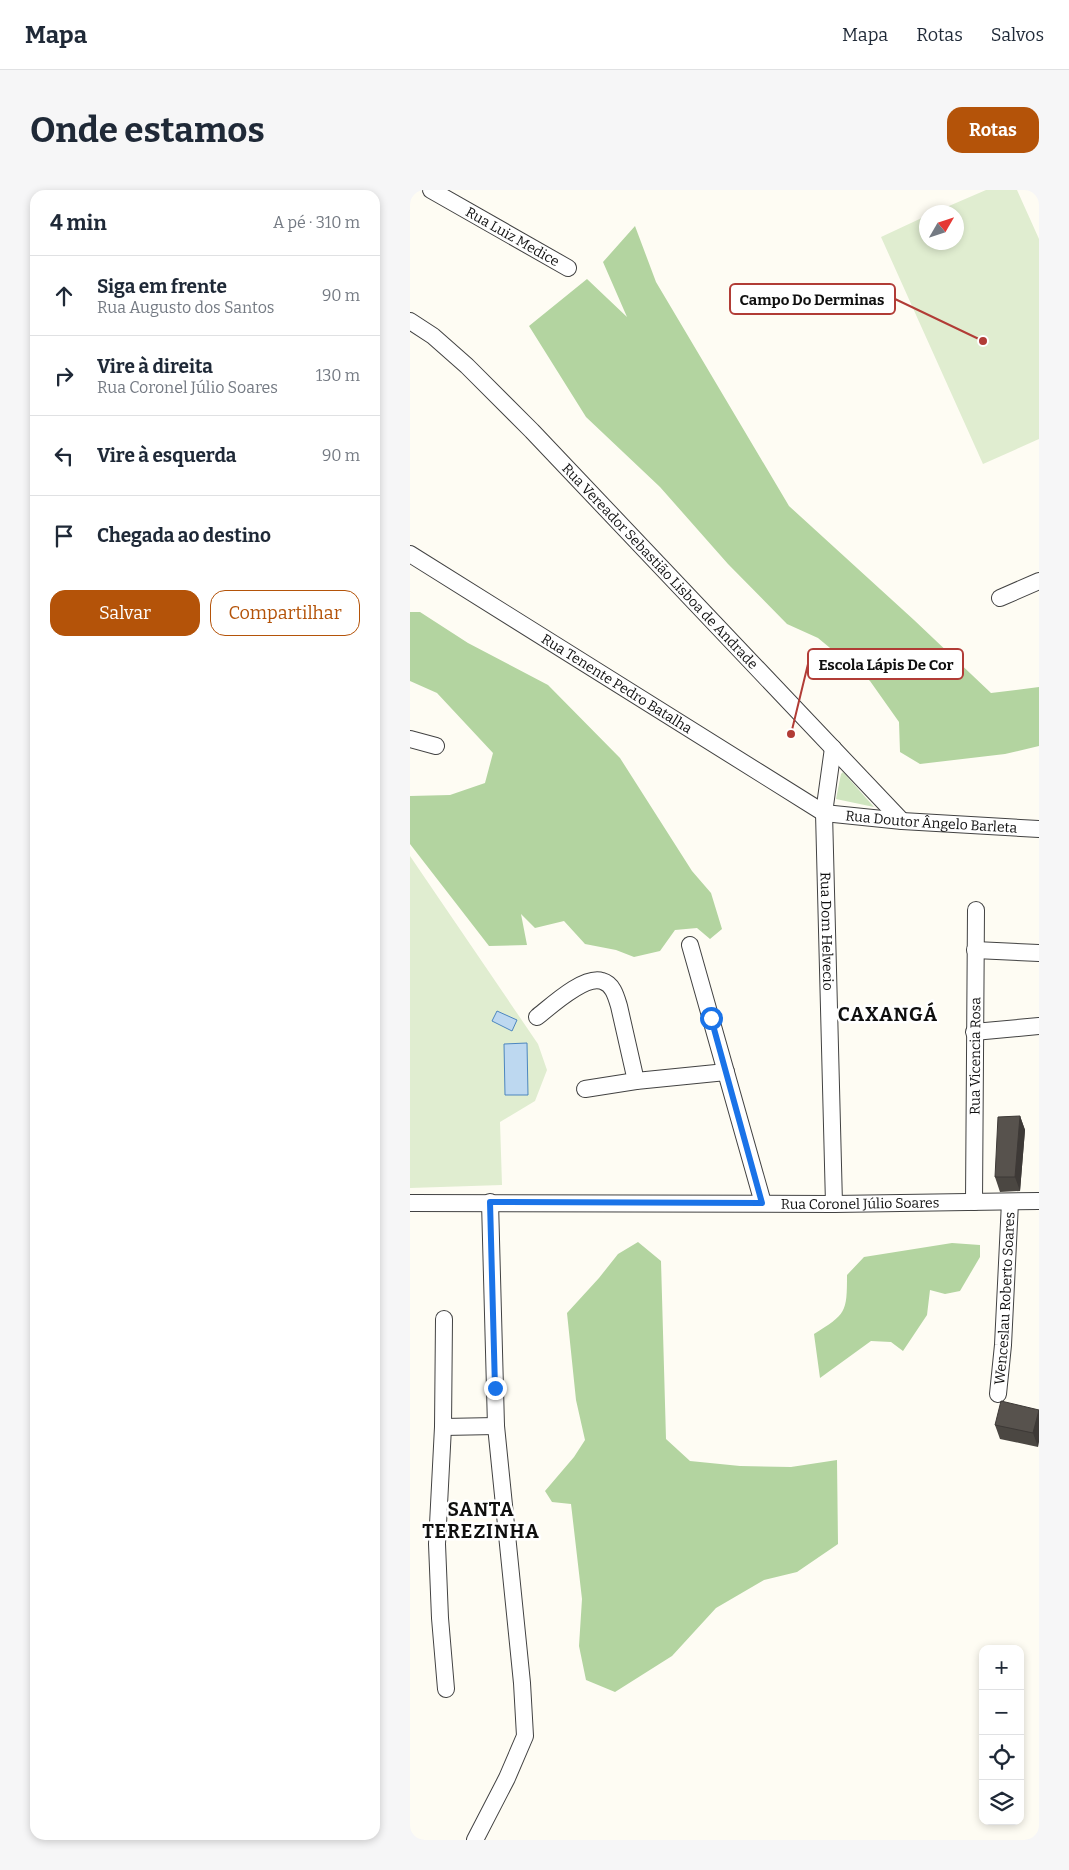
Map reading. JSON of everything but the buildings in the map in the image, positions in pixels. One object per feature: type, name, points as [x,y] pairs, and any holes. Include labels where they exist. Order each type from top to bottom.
[{"type":"street","name":"Rua Luiz Medice","points":[[431,190],[568,268]]},
{"type":"street","name":"Rua Vereador Sebastião Lisboa de Andrade","points":[[410,321],[433,336],[467,366],[532,431],[902,821]]},
{"type":"street","name":"Rua Tenente Pedro Batalha","points":[[410,554],[824,813]]},
{"type":"street","points":[[1000,598],[1039,582]]},
{"type":"street","points":[[410,739],[436,746]]},
{"type":"street","name":"Rua Dom Helvecio","points":[[833,748],[824,813],[834,1204]]},
{"type":"street","name":"Rua Doutor Ângelo Barleta","points":[[824,813],[902,821],[1039,829]]},
{"type":"street","name":"Rua Vicencia Rosa","points":[[974,1202],[974,950],[976,910]]},
{"type":"street","points":[[690,946],[762,1203]]},
{"type":"street","points":[[974,950],[1039,953]]},
{"type":"street","points":[[537,1016],[573,989],[587,982],[602,981],[609,985],[615,994],[619,1006],[636,1081]]},
{"type":"street","points":[[974,1032],[1039,1026]]},
{"type":"street","points":[[585,1089],[636,1081],[726,1072]]},
{"type":"street","name":"Rua Coronel Júlio Soares","points":[[410,1203],[834,1204],[1039,1201]]},
{"type":"street","points":[[476,1840],[507,1778],[525,1736],[522,1683],[496,1426],[490,1202]]},
{"type":"street","name":"Wenceslau Roberto Soares","points":[[998,1394],[1010,1202]]},
{"type":"street","points":[[444,1319],[443,1427],[438,1564],[446,1689]]},
{"type":"street","points":[[443,1427],[496,1426]]},
{"type":"green space","points":[[986,190],[1017,190],[1039,239],[1039,439],[983,464],[881,237],[919,219],[919,250],[964,250],[964,205],[951,205]]},
{"type":"green space","points":[[635,226],[656,282],[789,506],[991,693],[1039,687],[1039,746],[1005,754],[920,764],[900,752],[899,722],[870,681],[818,638],[787,624],[728,564],[660,487],[586,417],[529,326],[587,279],[627,317],[603,262]]},
{"type":"green space","points":[[410,612],[420,612],[468,643],[548,685],[620,758],[692,871],[711,893],[722,929],[710,939],[697,928],[675,930],[660,951],[634,957],[616,950],[585,944],[564,921],[535,928],[521,914],[527,945],[489,946],[410,844],[410,796],[450,795],[485,783],[493,753],[437,693],[410,681]]},
{"type":"green space","points":[[843,772],[874,807],[836,799]]},
{"type":"green space","points":[[410,856],[538,1044],[547,1070],[535,1101],[500,1122],[502,1185],[410,1188]]},
{"type":"green space","points":[[638,1242],[661,1261],[666,1439],[690,1461],[740,1466],[791,1467],[837,1460],[838,1544],[797,1572],[764,1580],[716,1608],[672,1656],[615,1692],[586,1680],[579,1646],[582,1599],[571,1504],[552,1502],[545,1491],[574,1457],[585,1440],[576,1400],[567,1313],[618,1254]]},
{"type":"green space","points":[[952,1243],[980,1245],[980,1257],[960,1291],[945,1294],[930,1290],[927,1315],[903,1351],[891,1342],[871,1341],[820,1378],[814,1334],[833,1322],[843,1311],[847,1275],[864,1257]]},
{"type":"water","points":[[497,1011],[517,1020],[512,1031],[492,1021]]},
{"type":"water","points":[[527,1043],[528,1095],[505,1095],[504,1044]]},
{"type":"place","name":"Campo Do Derminas","points":[[983,341]]},
{"type":"place","name":"Escola Lápis De Cor","points":[[791,734]]},
{"type":"district","name":"CAXANGÁ","points":[[888,1014]]},
{"type":"district","name":"SANTA TEREZINHA","points":[[481,1520]]},
{"type":"route","points":[[495,1388],[490,1202],[762,1203],[711,1018]]}]
